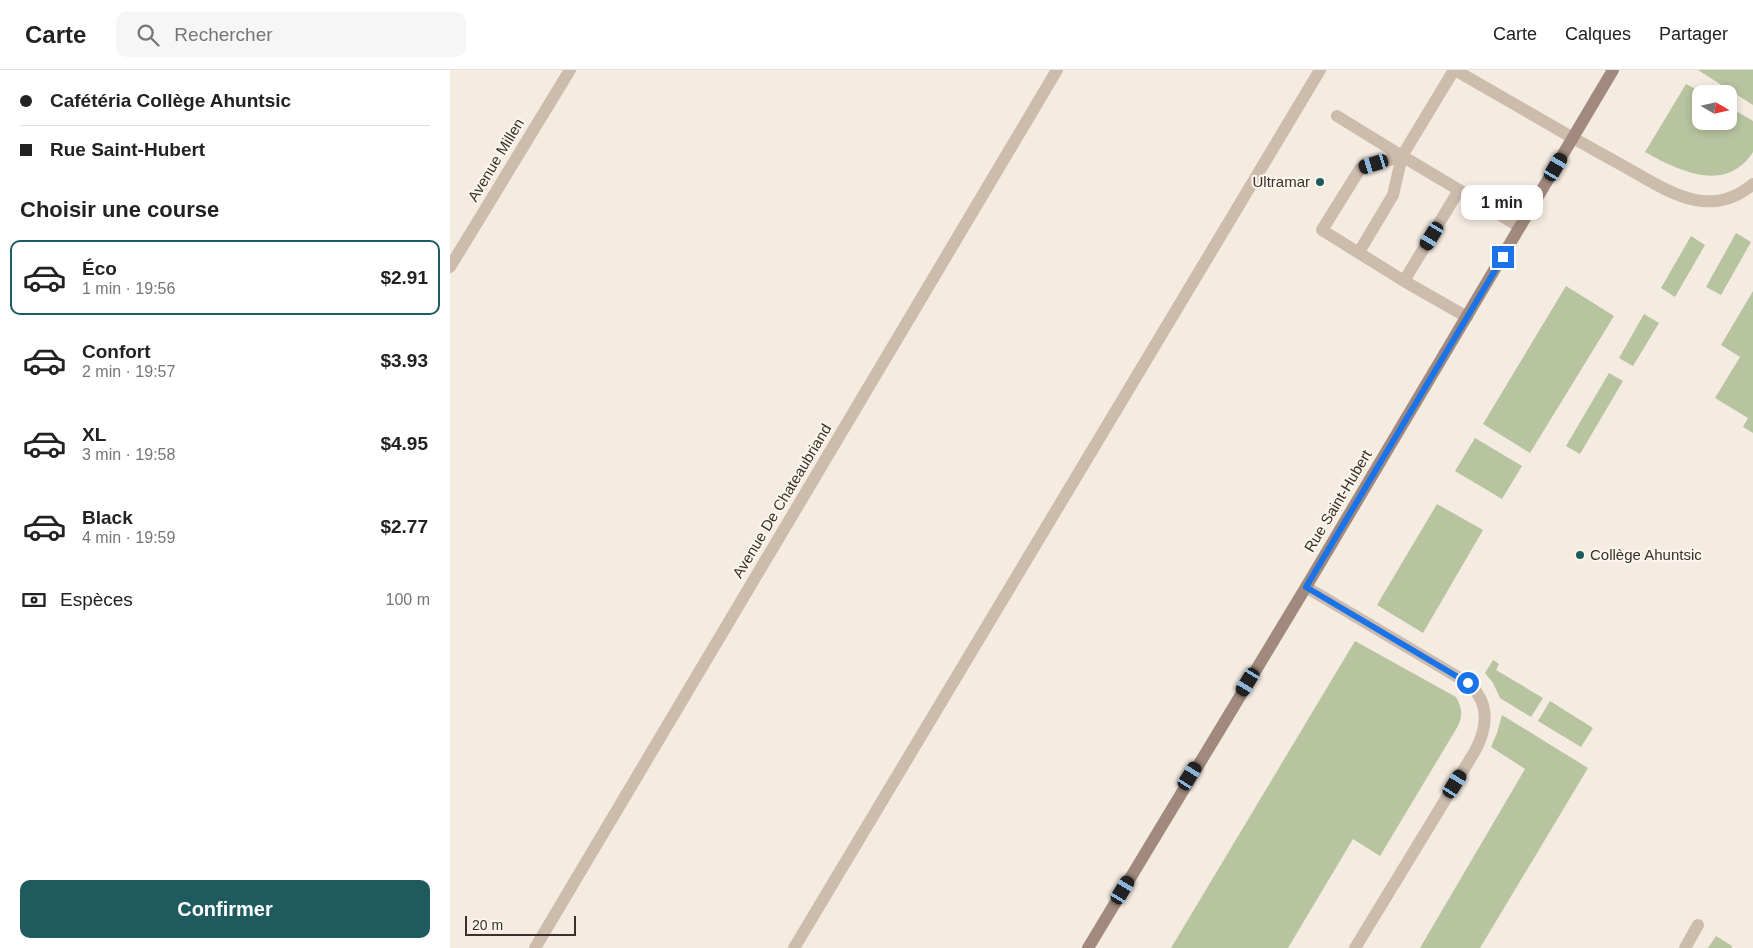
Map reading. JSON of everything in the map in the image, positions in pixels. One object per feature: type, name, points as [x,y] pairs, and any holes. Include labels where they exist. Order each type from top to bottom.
[{"type":"main road","name":"Rue Saint-Hubert","points":[[1088,948],[1306,587],[1613,70]]},
{"type":"street","name":"Avenue Millen","points":[[450,267],[570,70]]},
{"type":"street","name":"Avenue De Chateaubriand","points":[[535,948],[1057,70]]},
{"type":"street","points":[[794,948],[1320,70]]},
{"type":"street","points":[[1359,252],[1393,195],[1402,156],[1454,70],[1682,198],[1718,201],[1742,193],[1753,184]]},
{"type":"street","points":[[1337,116],[1520,227]]},
{"type":"street","points":[[1402,156],[1360,169],[1322,230],[1404,281],[1467,317]]},
{"type":"street","points":[[1404,281],[1459,190]]},
{"type":"street","points":[[1306,587],[1468,683],[1480,696],[1485,717],[1482,736],[1475,751],[1355,948]]},
{"type":"street","points":[[1685,948],[1698,925]]},
{"type":"green space","points":[[1698,70],[1753,70],[1753,105],[1738,95],[1738,85],[1722,85]]},
{"type":"green space","points":[[1686,84],[1692,87],[1692,130],[1738,130],[1738,112],[1753,121],[1753,152],[1742,165],[1730,172],[1702,175],[1672,166],[1645,152]]},
{"type":"green space","points":[[1736,233],[1751,242],[1721,295],[1706,287]]},
{"type":"green space","points":[[1691,236],[1705,245],[1675,297],[1661,288]]},
{"type":"green space","points":[[1566,286],[1614,316],[1530,453],[1483,424]]},
{"type":"green space","points":[[1753,291],[1753,433],[1743,427],[1748,418],[1715,398],[1740,357],[1721,345]]},
{"type":"green space","points":[[1644,314],[1659,323],[1633,366],[1619,358]]},
{"type":"green space","points":[[1609,373],[1623,381],[1580,454],[1566,446]]},
{"type":"green space","points":[[1475,438],[1522,466],[1502,499],[1455,471]]},
{"type":"green space","points":[[1437,504],[1483,530],[1423,633],[1377,605]]},
{"type":"green space","points":[[1355,641],[1456,697],[1461,711],[1458,726],[1380,856],[1353,839],[1288,948],[1171,948]]},
{"type":"green space","points":[[1493,660],[1499,664],[1496,670],[1543,698],[1531,717],[1500,698],[1493,683],[1485,673]]},
{"type":"green space","points":[[1550,701],[1593,728],[1581,747],[1538,721]]},
{"type":"green space","points":[[1502,715],[1588,768],[1480,948],[1420,948],[1525,769],[1491,747]]},
{"type":"green space","points":[[1716,936],[1732,946],[1731,948],[1708,948]]},
{"type":"place","name":"Ultramar","points":[[1320,182]]},
{"type":"place","name":"Collège Ahuntsic","points":[[1580,555]]},
{"type":"route","points":[[1468,683],[1306,587],[1503,257]]}]
